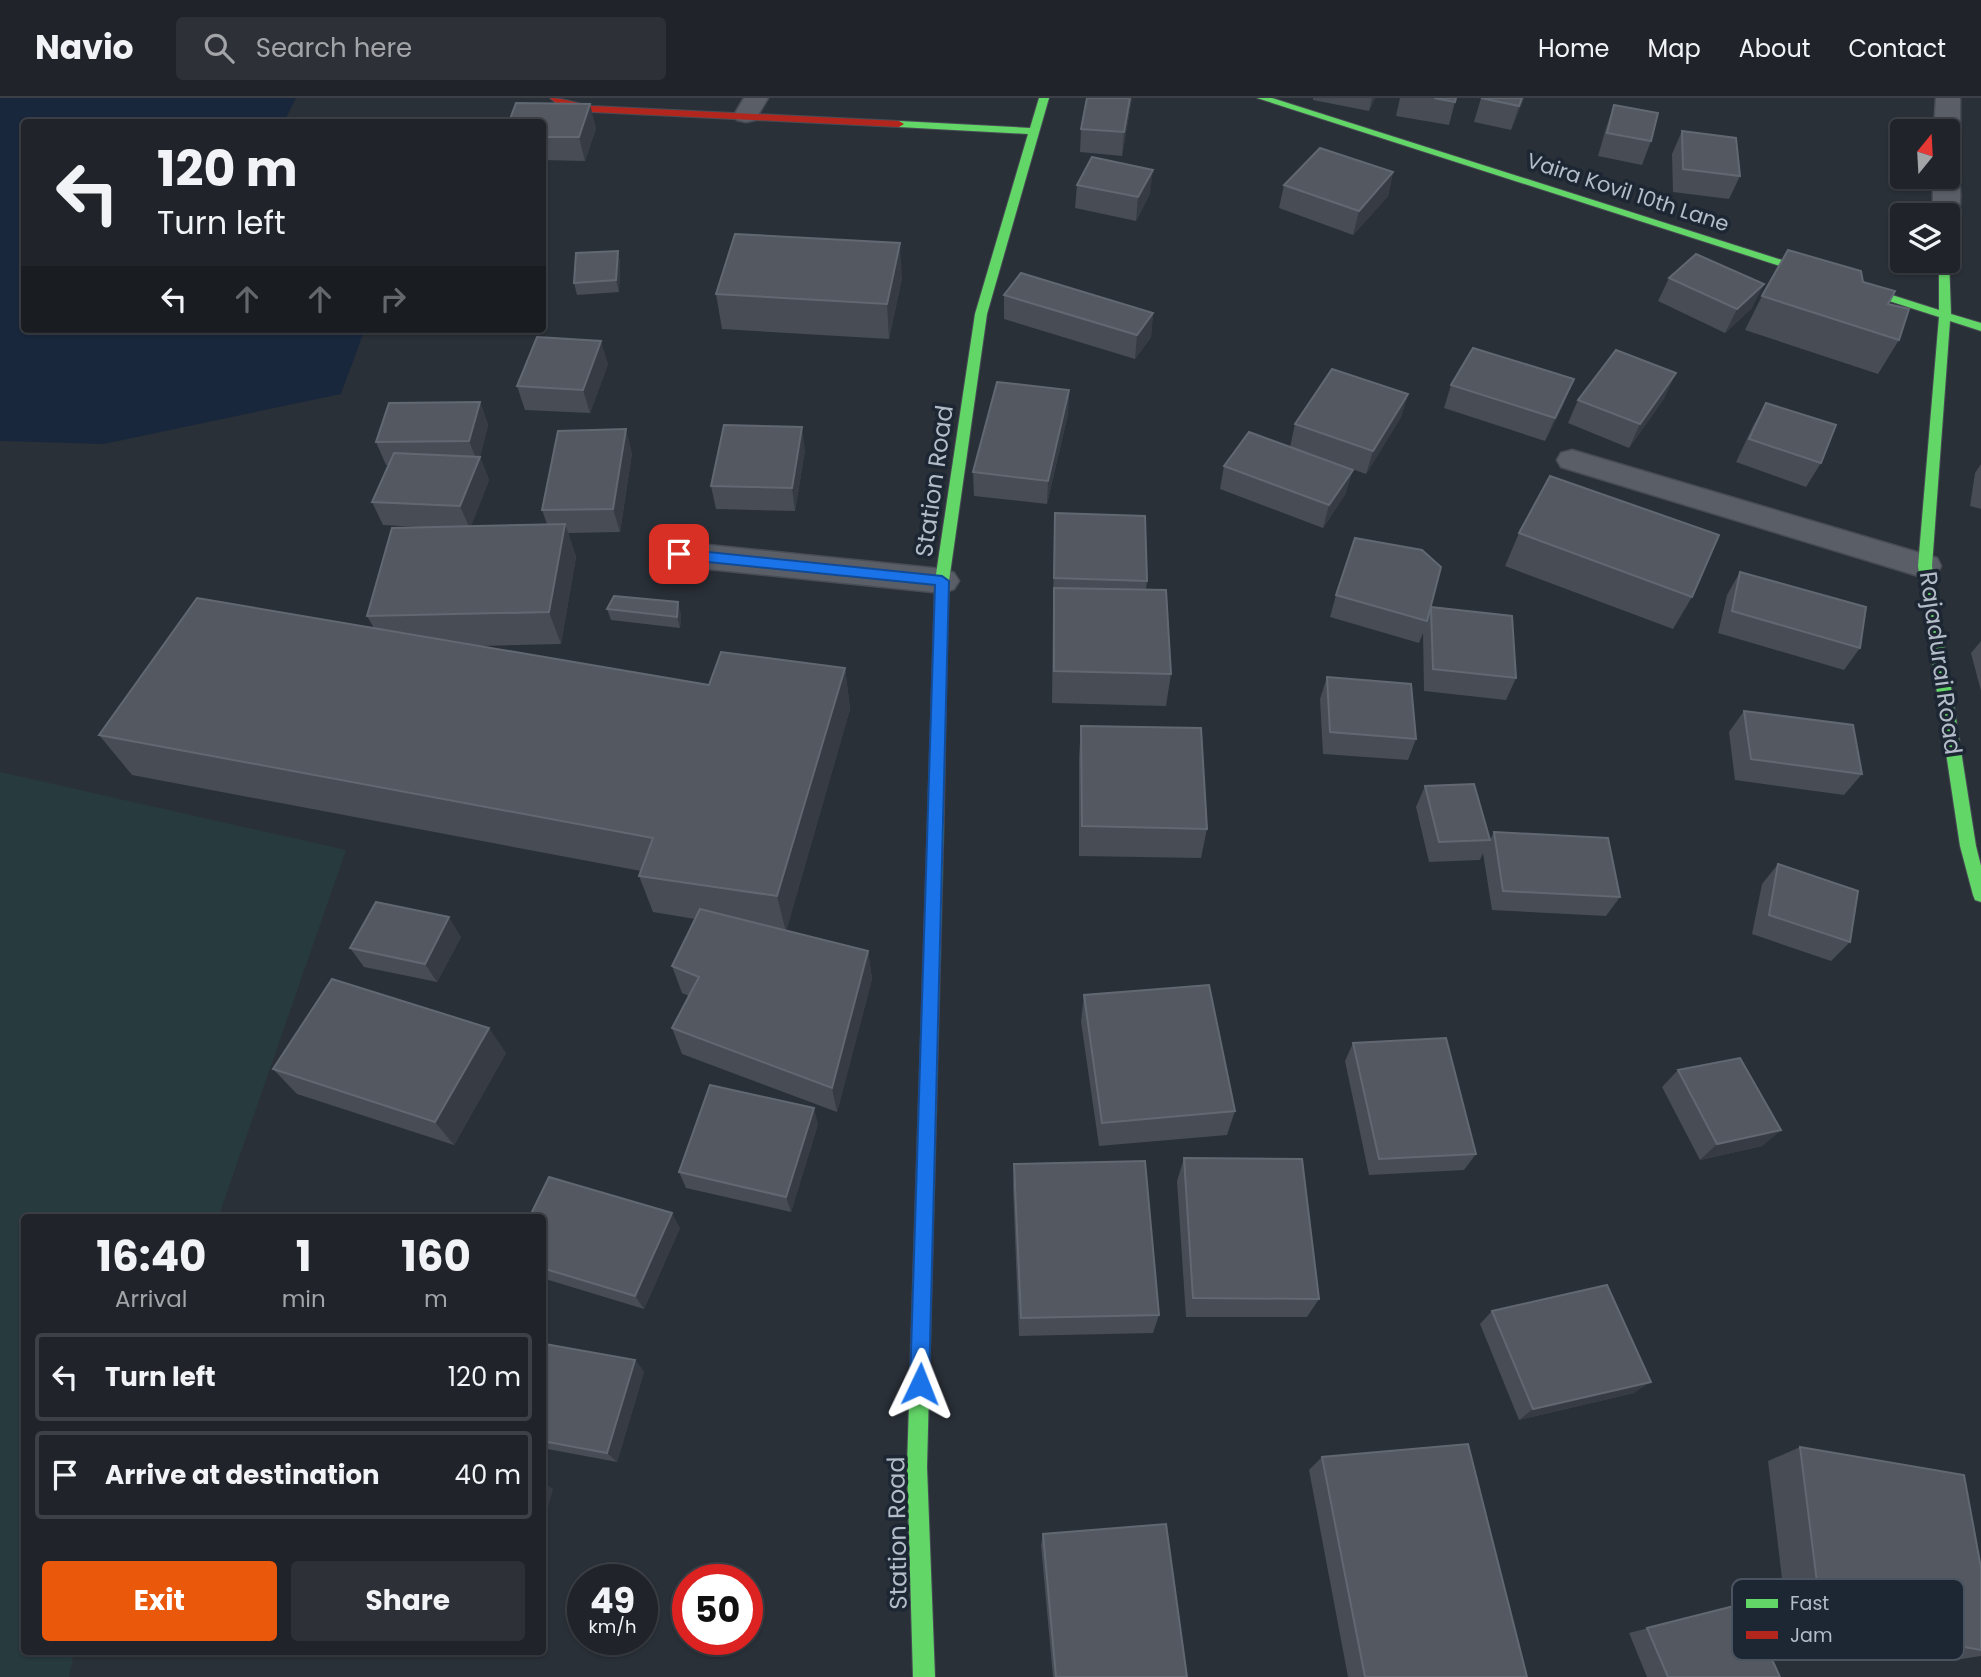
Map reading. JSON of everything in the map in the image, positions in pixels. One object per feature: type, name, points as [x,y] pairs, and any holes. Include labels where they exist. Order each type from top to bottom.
[{"type":"street","points":[[555,98],[565,104],[592,109],[751,106],[1035,131]]},
{"type":"street","name":"Station Road","points":[[924,1677],[917,1467],[942,581],[981,314],[1044,98]]},
{"type":"street","name":"Vaira Kovil 10th Lane","points":[[1262,98],[1981,327]]},
{"type":"street","points":[[1947,119],[1948,98]]},
{"type":"street","name":"Rajadurai Road","points":[[1945,273],[1945,315],[1925,566],[1981,895]]},
{"type":"street","points":[[1572,460],[1925,566]]},
{"type":"street","points":[[679,554],[942,581]]},
{"type":"green space","points":[[0,772],[346,850],[219,1214],[21,1214],[21,1655],[73,1655],[69,1677],[0,1677]]},
{"type":"water","points":[[0,98],[296,98],[286,119],[21,119],[21,333],[364,333],[341,394],[104,444],[0,441]]},
{"type":"building","points":[[1087,98],[1130,98],[1124,132],[1081,129]]},
{"type":"building","points":[[1434,98],[1456,98],[1455,102]]},
{"type":"building","points":[[1481,98],[1522,98],[1519,106]]},
{"type":"building","points":[[516,103],[590,104],[579,137],[546,137],[546,119],[510,119]]},
{"type":"building","points":[[1614,105],[1658,113],[1651,141],[1607,133]]},
{"type":"building","points":[[1682,131],[1736,138],[1740,176],[1683,169]]},
{"type":"building","points":[[1320,148],[1393,172],[1359,211],[1284,185]]},
{"type":"building","points":[[1092,157],[1153,170],[1138,197],[1077,185]]},
{"type":"building","points":[[735,234],[900,243],[887,304],[716,294]]},
{"type":"building","points":[[1788,250],[1861,271],[1863,282],[1895,291],[1888,304],[1909,309],[1899,340],[1762,296]]},
{"type":"building","points":[[618,251],[616,280],[574,283],[576,253]]},
{"type":"building","points":[[1696,254],[1764,284],[1737,309],[1669,278]]},
{"type":"building","points":[[1021,273],[1153,313],[1137,335],[1004,295]]},
{"type":"building","points":[[537,337],[601,341],[583,390],[517,386]]},
{"type":"building","points":[[1473,348],[1574,379],[1555,418],[1451,385]]},
{"type":"building","points":[[1616,350],[1676,373],[1640,424],[1578,400]]},
{"type":"building","points":[[1332,369],[1408,394],[1373,451],[1295,424]]},
{"type":"building","points":[[997,382],[1069,390],[1048,481],[973,472]]},
{"type":"building","points":[[480,402],[469,441],[376,442],[389,403]]},
{"type":"building","points":[[1766,403],[1836,425],[1821,463],[1749,439]]},
{"type":"building","points":[[724,425],[802,427],[792,488],[711,486]]},
{"type":"building","points":[[626,429],[613,509],[542,510],[558,431]]},
{"type":"building","points":[[1249,432],[1353,470],[1329,505],[1224,466]]},
{"type":"building","points":[[394,453],[480,457],[460,506],[372,502]]},
{"type":"building","points":[[1550,476],[1719,535],[1692,597],[1519,533]]},
{"type":"building","points":[[1055,513],[1145,516],[1147,581],[1054,578]]},
{"type":"building","points":[[565,524],[549,612],[367,616],[392,528]]},
{"type":"building","points":[[1355,538],[1422,550],[1441,567],[1427,621],[1336,595]]},
{"type":"building","points":[[1740,572],[1866,607],[1860,648],[1732,611]]},
{"type":"building","points":[[1054,588],[1166,590],[1171,674],[1054,671]]},
{"type":"building","points":[[614,596],[678,602],[677,617],[607,609]]},
{"type":"building","points":[[197,598],[709,685],[721,652],[845,668],[777,896],[639,876],[653,838],[99,735]]},
{"type":"building","points":[[1431,607],[1512,616],[1516,678],[1433,669]]},
{"type":"building","points":[[1327,677],[1411,684],[1416,739],[1330,732]]},
{"type":"building","points":[[1744,711],[1853,725],[1862,774],[1751,759]]},
{"type":"building","points":[[1081,726],[1201,728],[1207,829],[1082,826]]},
{"type":"building","points":[[1474,784],[1490,840],[1439,842],[1425,786]]},
{"type":"building","points":[[1494,832],[1608,838],[1620,897],[1503,891]]},
{"type":"building","points":[[1778,864],[1858,891],[1850,942],[1769,915]]},
{"type":"building","points":[[376,902],[449,917],[425,964],[350,948]]},
{"type":"building","points":[[700,909],[868,951],[832,1088],[672,1028],[699,977],[672,966]]},
{"type":"building","points":[[332,979],[489,1028],[435,1122],[273,1069]]},
{"type":"building","points":[[1209,985],[1235,1111],[1102,1123],[1084,995]]},
{"type":"building","points":[[1446,1038],[1476,1154],[1379,1159],[1353,1043]]},
{"type":"building","points":[[1740,1058],[1781,1130],[1717,1144],[1678,1070]]},
{"type":"building","points":[[710,1085],[814,1108],[786,1197],[679,1172]]},
{"type":"building","points":[[1184,1158],[1302,1159],[1319,1299],[1193,1298]]},
{"type":"building","points":[[1145,1161],[1159,1315],[1021,1318],[1014,1164]]},
{"type":"building","points":[[549,1177],[672,1213],[635,1296],[546,1269],[546,1214],[531,1214]]},
{"type":"building","points":[[1607,1285],[1651,1382],[1533,1409],[1492,1311]]},
{"type":"building","points":[[546,1344],[635,1360],[607,1453],[546,1442]]},
{"type":"building","points":[[1468,1444],[1527,1677],[1365,1677],[1322,1457]]},
{"type":"building","points":[[1800,1447],[1964,1475],[1981,1568],[1981,1650],[1964,1647],[1964,1579],[1817,1579]]},
{"type":"building","points":[[1166,1524],[1187,1677],[1056,1677],[1043,1534]]},
{"type":"building","points":[[1732,1607],[1732,1660],[1772,1660],[1780,1677],[1668,1677],[1647,1628]]},
{"type":"traffic: fast","points":[[940,649],[942,581],[981,314],[1044,98]]},
{"type":"traffic: fast","points":[[1262,98],[1981,327]]},
{"type":"traffic: fast","points":[[899,124],[1035,131]]},
{"type":"traffic: fast","points":[[1945,273],[1945,315],[1925,566],[1968,846],[1981,895]]},
{"type":"traffic: fast","points":[[924,1677],[917,1467],[936,811]]},
{"type":"traffic: jam","points":[[555,98],[565,105],[592,109],[899,124]]},
{"type":"traffic: jam","points":[[936,811],[940,649]]},
{"type":"route","points":[[679,554],[942,581],[920,1384]]}]
